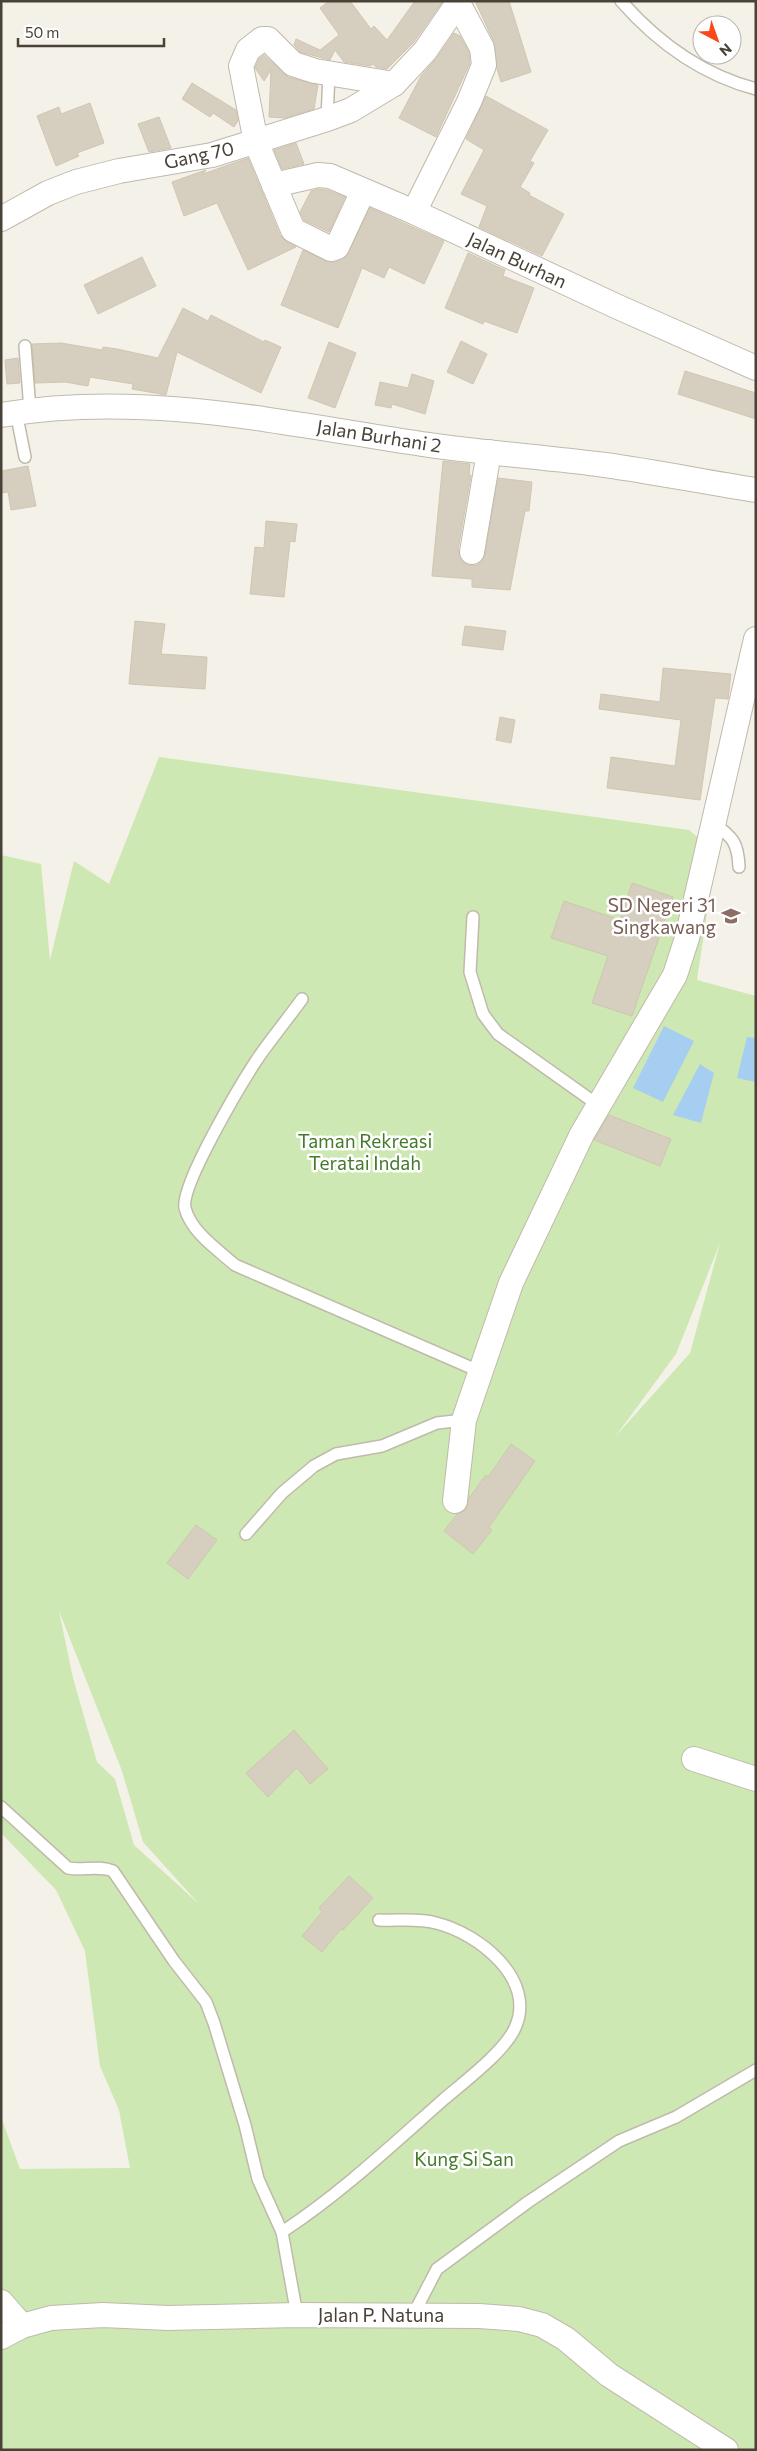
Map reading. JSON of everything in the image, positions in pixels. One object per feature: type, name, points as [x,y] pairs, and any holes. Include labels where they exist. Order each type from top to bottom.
[{"type":"street","name":"Gang 70","points":[[1,219],[48,193],[76,182],[118,171],[212,155],[351,110],[394,84],[425,52],[458,2]]},
{"type":"street","points":[[414,212],[469,102],[484,65],[482,48],[458,2]]},
{"type":"street","points":[[363,192],[340,242],[331,249],[293,230],[256,142],[241,66],[248,50],[262,39],[268,39],[293,64],[329,73],[394,84]]},
{"type":"street","name":"Jalan Burhan","points":[[274,185],[318,175],[330,176],[363,192],[414,212],[618,307],[756,368]]},
{"type":"street","name":"Jalan Burhani 2","points":[[16,413],[108,406],[200,410],[489,452],[605,465],[756,490]]},
{"type":"street","points":[[472,552],[489,452]]},
{"type":"street","points":[[455,1501],[464,1420],[512,1283],[598,1105],[675,975],[687,938],[714,823],[747,713],[756,639]]},
{"type":"street","points":[[694,1759],[756,1779]]},
{"type":"street","points":[[1,2302],[22,2326]]},
{"type":"street","name":"Jalan P. Natuna","points":[[1,2337],[22,2326],[51,2318],[103,2315],[168,2318],[413,2315],[479,2316],[519,2320],[542,2325],[566,2339],[609,2376],[726,2450]]},
{"type":"lane","points":[[621,1],[634,6],[693,63],[732,83],[756,89]]},
{"type":"lane","points":[[327,119],[329,73]]},
{"type":"lane","points":[[25,346],[16,413],[25,457]]},
{"type":"lane","points":[[714,823],[735,842],[738,851],[739,867]]},
{"type":"lane","points":[[473,917],[470,972],[483,1014],[498,1034],[598,1105]]},
{"type":"lane","points":[[302,999],[256,1061],[210,1142],[186,1193],[185,1207],[189,1218],[208,1241],[235,1265],[481,1372]]},
{"type":"lane","points":[[246,1534],[282,1493],[314,1466],[336,1454],[382,1446],[438,1424],[464,1420]]},
{"type":"lane","points":[[1,1807],[68,1868],[78,1870],[106,1869],[118,1876],[174,1961],[206,2002],[245,2125],[258,2179],[282,2232],[296,2315]]},
{"type":"lane","points":[[282,2232],[320,2207],[477,2071],[509,2038],[516,2026],[519,2006],[517,1987],[508,1971],[486,1948],[458,1930],[434,1922],[379,1920]]},
{"type":"lane","points":[[413,2315],[437,2269],[528,2202],[619,2141],[676,2117],[756,2070]]},
{"type":"green space","points":[[159,757],[689,830],[716,853],[697,980],[756,996],[756,2450],[1,2450],[1,2117],[20,2169],[130,2168],[119,2110],[100,2066],[85,1951],[56,1890],[1,1833],[1,855],[41,864],[50,960],[74,861],[109,884]],"holes":[[[720,1243],[690,1353],[615,1437],[676,1354]],[[59,1611],[122,1771],[143,1842],[199,1904],[134,1845],[115,1779],[97,1762],[73,1678]]]},
{"type":"water","points":[[664,1026],[694,1041],[663,1102],[633,1088]]},
{"type":"water","points":[[747,1037],[756,1038],[756,1082],[737,1078]]},
{"type":"water","points":[[700,1064],[714,1073],[701,1123],[673,1115]]},
{"type":"building","points":[[329,1],[350,1],[371,29],[374,26],[387,40],[415,1],[443,1],[414,42],[387,69],[376,67],[373,64],[370,66],[344,62],[335,50],[330,60],[300,52],[294,45],[296,39],[320,50],[339,35],[320,8]]},
{"type":"building","points":[[475,1],[509,1],[531,72],[501,82],[497,69],[494,42]]},
{"type":"building","points":[[454,33],[460,36],[469,52],[470,63],[436,137],[399,118],[421,76],[436,59]]},
{"type":"building","points":[[264,55],[288,77],[318,85],[314,109],[285,118],[269,117],[271,70],[264,81],[255,68],[259,59]]},
{"type":"building","points":[[192,83],[236,110],[238,121],[234,127],[213,113],[210,117],[182,99]]},
{"type":"building","points":[[486,96],[548,130],[530,161],[534,163],[520,187],[530,193],[529,195],[564,214],[542,256],[479,227],[487,206],[461,194],[484,150],[466,139]]},
{"type":"building","points":[[90,103],[104,143],[77,153],[79,156],[56,166],[37,116],[59,107],[61,114]]},
{"type":"building","points":[[159,117],[171,148],[149,152],[138,124]]},
{"type":"building","points":[[296,143],[304,164],[282,169],[274,150]]},
{"type":"building","points":[[248,158],[280,235],[296,247],[248,270],[217,203],[184,216],[172,182],[206,170],[203,174]]},
{"type":"building","points":[[319,189],[345,197],[329,232],[304,220],[300,212],[311,191]]},
{"type":"building","points":[[370,208],[444,241],[424,284],[389,267],[384,278],[362,268],[338,328],[281,305],[303,250],[326,261],[335,262],[346,257]]},
{"type":"building","points":[[468,253],[505,270],[503,276],[534,288],[517,333],[484,321],[483,324],[445,308]]},
{"type":"building","points":[[142,257],[156,286],[98,314],[84,285]]},
{"type":"building","points":[[183,308],[208,321],[211,315],[264,342],[265,340],[281,347],[261,393],[177,352],[166,395],[132,389],[133,384],[90,377],[88,386],[65,382],[35,383],[32,344],[61,343],[102,350],[103,347],[158,358]]},
{"type":"building","points":[[461,341],[487,354],[473,384],[447,372]]},
{"type":"building","points":[[329,342],[356,353],[335,408],[308,398]]},
{"type":"building","points":[[18,358],[20,383],[7,384],[5,360]]},
{"type":"building","points":[[685,371],[756,393],[756,419],[678,394]]},
{"type":"building","points":[[412,374],[434,381],[425,414],[392,404],[391,408],[375,405],[380,382],[408,388]]},
{"type":"building","points":[[443,461],[470,464],[469,475],[471,475],[458,550],[463,562],[469,565],[477,565],[485,555],[498,478],[532,482],[529,511],[525,511],[510,590],[472,587],[472,579],[432,576]]},
{"type":"building","points":[[28,466],[36,506],[11,510],[8,492],[1,493],[1,471]]},
{"type":"building","points":[[266,521],[297,524],[295,542],[290,541],[284,597],[250,594],[255,547],[264,548]]},
{"type":"building","points":[[135,621],[165,624],[161,654],[207,657],[205,689],[129,684]]},
{"type":"building","points":[[465,626],[506,631],[503,650],[462,645]]},
{"type":"building","points":[[663,668],[731,674],[728,699],[715,698],[700,800],[607,788],[611,757],[675,766],[681,720],[599,709],[601,694],[660,702]]},
{"type":"building","points":[[500,717],[515,720],[511,743],[496,740]]},
{"type":"building","points":[[632,883],[673,897],[632,1016],[592,1003],[608,956],[551,938],[564,901],[620,920]]},
{"type":"building","points":[[609,1115],[671,1139],[660,1166],[594,1140]]},
{"type":"building","points":[[511,1444],[535,1461],[489,1527],[492,1530],[473,1554],[444,1531],[457,1514],[466,1510],[469,1498],[486,1475],[488,1477]]},
{"type":"building","points":[[196,1525],[217,1540],[188,1579],[167,1563]]},
{"type":"building","points":[[294,1730],[328,1769],[310,1784],[297,1768],[268,1797],[246,1773]]},
{"type":"building","points":[[349,1876],[373,1898],[343,1930],[341,1929],[322,1952],[302,1936],[322,1912],[319,1908]]},
{"type":"place","name":"SD Negeri 31 Singkawang","points":[[731,916]]},
{"type":"park label","name":"Taman Rekreasi Teratai Indah","points":[[365,1152]]},
{"type":"park label","name":"Kung Si San","points":[[464,2159]]}]
